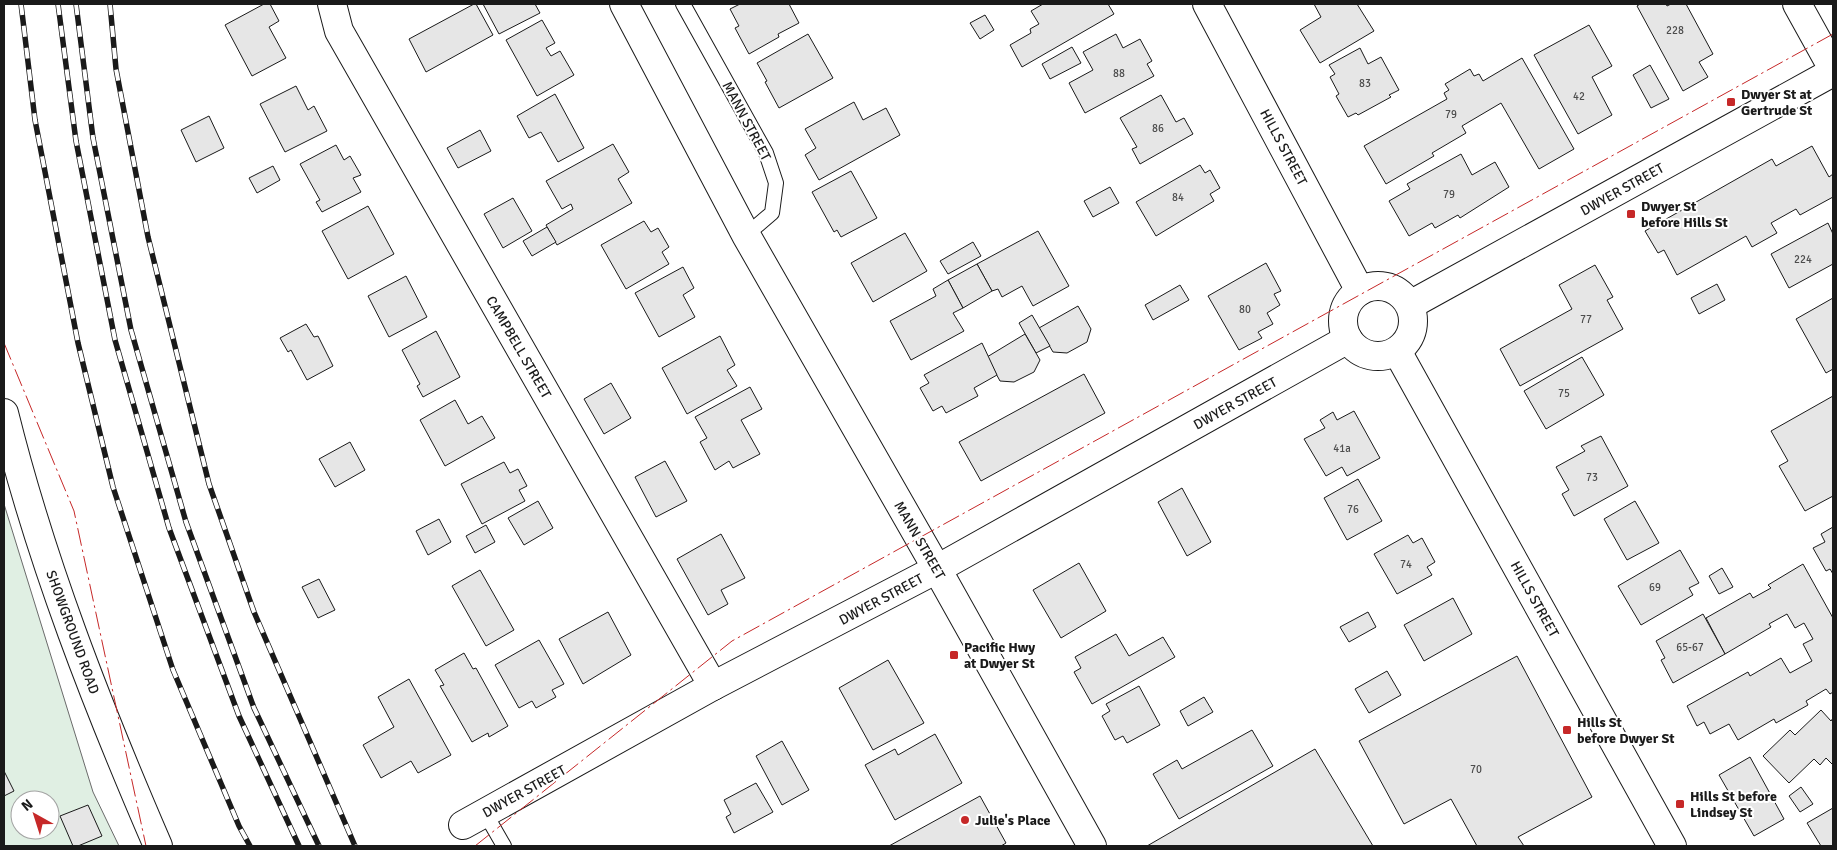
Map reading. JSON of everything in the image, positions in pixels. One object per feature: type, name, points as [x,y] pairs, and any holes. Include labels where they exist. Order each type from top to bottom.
[{"type":"street","name":"CAMPBELL STREET","points":[[332,4],[338,31],[713,686]]},
{"type":"street","name":"MANN STREET","points":[[624,4],[746,235],[1092,846]]},
{"type":"street","name":"HILLS STREET","points":[[1207,4],[1360,291]]},
{"type":"street","points":[[1797,4],[1833,70]]},
{"type":"street","name":"DWYER STREET","points":[[1410,305],[1833,70]]},
{"type":"street","points":[[1383,286],[1394,289],[1410,305],[1413,315],[1413,326],[1410,336],[1396,351],[1386,355],[1375,356],[1364,353],[1348,339],[1343,318],[1349,302],[1360,291],[1371,287],[1383,286]]},
{"type":"street","name":"DWYER STREET","points":[[474,819],[713,686],[937,570],[1348,339]]},
{"type":"street","name":"HILLS STREET","points":[[1396,351],[1672,846]]},
{"type":"street","name":"SHOWGROUND ROAD","points":[[4,413],[14,454],[67,620],[110,736],[158,846]]},
{"type":"lane","name":"MANN STREET","points":[[683,4],[766,153],[776,183],[772,212],[746,235]]},
{"type":"lane","points":[[474,819],[504,846]]},
{"type":"green space","points":[[4,504],[93,792],[119,846],[4,846]]},
{"type":"building","points":[[264,4],[270,4],[279,21],[269,27],[286,58],[252,76],[225,25]]},
{"type":"building","points":[[476,4],[493,35],[426,72],[409,39]]},
{"type":"building","points":[[483,4],[535,4],[540,13],[499,34]]},
{"type":"building","points":[[740,4],[789,4],[799,23],[778,34],[779,37],[749,54],[735,28],[739,26],[730,9]]},
{"type":"building","points":[[1043,4],[1108,4],[1114,14],[1022,67],[1010,45],[1031,33],[1030,29],[1039,24],[1031,11]]},
{"type":"building","points":[[1314,4],[1357,4],[1374,31],[1320,63],[1300,30],[1321,17]]},
{"type":"building","points":[[1640,4],[1666,4],[1667,6],[1671,4],[1686,4],[1713,54],[1699,62],[1708,77],[1683,91],[1637,6]]},
{"type":"building","points":[[985,15],[994,30],[980,39],[970,23]]},
{"type":"building","points":[[542,20],[555,43],[546,48],[551,56],[560,51],[574,75],[537,96],[506,40]]},
{"type":"building","points":[[1589,25],[1612,66],[1592,77],[1612,115],[1578,134],[1534,55]]},
{"type":"building","points":[[808,34],[833,78],[779,108],[757,63]]},
{"type":"building","points":[[1116,34],[1123,48],[1140,39],[1152,61],[1147,64],[1154,76],[1085,113],[1069,83],[1093,70],[1083,52]]},
{"type":"building","points":[[1072,47],[1081,63],[1050,79],[1042,64]]},
{"type":"building","points":[[1360,48],[1368,64],[1381,57],[1399,90],[1389,95],[1391,97],[1358,115],[1356,113],[1348,117],[1336,96],[1339,94],[1330,77],[1335,74],[1329,65]]},
{"type":"building","points":[[1522,58],[1574,149],[1539,169],[1501,103],[1462,126],[1466,133],[1432,153],[1434,156],[1386,184],[1364,146],[1447,99],[1444,93],[1449,90],[1445,84],[1470,69],[1474,76],[1479,74],[1483,81]]},
{"type":"building","points":[[1650,65],[1669,99],[1651,108],[1633,75]]},
{"type":"building","points":[[296,86],[308,110],[314,106],[327,131],[285,152],[260,104]]},
{"type":"building","points":[[555,94],[584,148],[558,162],[541,132],[529,138],[517,116]]},
{"type":"building","points":[[1161,95],[1176,122],[1184,118],[1193,134],[1140,164],[1132,149],[1137,147],[1120,118]]},
{"type":"building","points":[[854,102],[863,120],[886,108],[900,135],[819,180],[805,155],[816,148],[805,129]]},
{"type":"building","points":[[209,116],[224,148],[196,162],[181,130]]},
{"type":"building","points":[[480,130],[491,151],[458,168],[447,148]]},
{"type":"building","points":[[613,144],[629,172],[618,179],[632,203],[557,245],[546,225],[573,209],[571,204],[562,209],[546,181]]},
{"type":"building","points":[[336,145],[344,160],[350,156],[361,175],[353,178],[361,192],[322,212],[316,202],[320,200],[300,164]]},
{"type":"building","points":[[1812,146],[1829,177],[1833,174],[1833,197],[1800,215],[1796,209],[1771,223],[1777,233],[1752,247],[1746,236],[1677,275],[1664,250],[1658,253],[1645,231],[1772,159],[1776,166]]},
{"type":"building","points":[[1461,154],[1472,175],[1495,162],[1509,187],[1460,218],[1458,215],[1435,228],[1432,223],[1409,236],[1389,201],[1410,189],[1407,184]]},
{"type":"building","points":[[1200,165],[1205,173],[1210,170],[1220,188],[1210,194],[1214,201],[1156,236],[1136,202]]},
{"type":"building","points":[[273,166],[280,180],[257,193],[249,178]]},
{"type":"building","points":[[851,171],[877,218],[841,237],[837,230],[834,232],[812,192]]},
{"type":"building","points":[[1110,187],[1119,203],[1093,217],[1084,201]]},
{"type":"building","points":[[513,198],[532,231],[503,248],[484,214]]},
{"type":"building","points":[[368,206],[394,254],[348,279],[322,231]]},
{"type":"building","points":[[644,221],[651,232],[658,228],[669,247],[662,252],[669,264],[626,289],[601,245]]},
{"type":"building","points":[[1828,223],[1833,234],[1833,264],[1789,288],[1771,254]]},
{"type":"building","points":[[547,227],[556,242],[532,256],[523,241]]},
{"type":"building","points":[[1038,231],[1069,286],[1033,306],[1022,286],[1002,297],[998,289],[992,291],[977,264]]},
{"type":"building","points":[[905,233],[927,271],[873,302],[851,263]]},
{"type":"building","points":[[973,242],[981,256],[948,274],[940,261]]},
{"type":"building","points":[[1266,263],[1281,291],[1274,294],[1280,305],[1267,313],[1273,324],[1258,332],[1262,338],[1239,350],[1208,296]]},
{"type":"building","points":[[977,264],[992,291],[963,308],[948,280]]},
{"type":"building","points":[[1595,265],[1613,297],[1607,300],[1623,329],[1520,386],[1500,349],[1572,309],[1559,285]]},
{"type":"building","points":[[683,267],[694,288],[683,295],[695,317],[659,337],[635,293]]},
{"type":"building","points":[[406,276],[427,317],[389,337],[368,296]]},
{"type":"building","points":[[948,280],[963,308],[953,313],[964,331],[911,360],[890,321],[936,296],[933,289]]},
{"type":"building","points":[[1717,284],[1725,300],[1699,314],[1691,298]]},
{"type":"building","points":[[1180,285],[1189,300],[1153,320],[1145,305]]},
{"type":"building","points":[[1833,298],[1833,369],[1826,373],[1796,319]]},
{"type":"building","points":[[1078,306],[1091,329],[1087,342],[1067,353],[1053,352],[1039,328]]},
{"type":"building","points":[[1032,315],[1050,346],[1036,353],[1019,323]]},
{"type":"building","points":[[306,324],[314,337],[318,336],[333,366],[307,380],[291,350],[288,352],[280,338]]},
{"type":"building","points":[[436,331],[460,377],[423,397],[417,386],[420,384],[402,350]]},
{"type":"building","points":[[1025,334],[1040,360],[1034,372],[1014,382],[1000,381],[987,357]]},
{"type":"building","points":[[720,336],[735,365],[727,370],[737,386],[687,414],[662,368]]},
{"type":"building","points":[[982,343],[997,375],[974,388],[978,396],[946,413],[942,406],[933,411],[920,388],[929,383],[924,375]]},
{"type":"building","points":[[1582,357],[1604,395],[1546,429],[1524,391]]},
{"type":"building","points":[[1084,374],[1105,413],[981,481],[959,442]]},
{"type":"building","points":[[611,383],[631,418],[604,434],[584,399]]},
{"type":"building","points":[[750,387],[762,409],[741,420],[760,454],[733,468],[729,461],[715,470],[700,442],[707,438],[695,417]]},
{"type":"building","points":[[1833,396],[1833,496],[1805,511],[1779,466],[1788,461],[1771,431]]},
{"type":"building","points":[[455,400],[468,424],[482,416],[495,438],[445,466],[420,420]]},
{"type":"building","points":[[1354,411],[1380,458],[1347,476],[1342,467],[1326,476],[1304,439],[1325,428],[1320,420],[1333,412],[1337,420]]},
{"type":"building","points":[[1601,436],[1628,486],[1574,516],[1562,494],[1569,490],[1556,467],[1585,451],[1581,446]]},
{"type":"building","points":[[350,442],[365,470],[335,487],[319,459]]},
{"type":"building","points":[[665,461],[687,501],[656,517],[635,477]]},
{"type":"building","points":[[504,462],[510,473],[518,469],[527,486],[519,490],[525,501],[482,524],[461,484]]},
{"type":"building","points":[[1358,479],[1382,521],[1347,540],[1324,498]]},
{"type":"building","points":[[1182,488],[1211,542],[1187,556],[1158,502]]},
{"type":"building","points":[[538,501],[553,528],[524,545],[508,518]]},
{"type":"building","points":[[1635,501],[1659,543],[1627,560],[1604,519]]},
{"type":"building","points":[[439,519],[451,542],[428,555],[416,531]]},
{"type":"building","points":[[486,525],[495,542],[475,553],[466,536]]},
{"type":"building","points":[[1833,527],[1833,574],[1830,569],[1826,571],[1813,548],[1825,542],[1821,534]]},
{"type":"building","points":[[721,534],[745,578],[721,590],[728,604],[708,615],[677,559]]},
{"type":"building","points":[[1408,535],[1413,543],[1422,538],[1435,562],[1427,567],[1432,575],[1397,594],[1374,554]]},
{"type":"building","points":[[1680,550],[1699,583],[1689,588],[1693,595],[1641,625],[1618,586]]},
{"type":"building","points":[[1079,563],[1106,611],[1061,638],[1033,590]]},
{"type":"building","points":[[1803,564],[1833,618],[1833,692],[1830,694],[1826,689],[1806,701],[1808,705],[1776,723],[1774,719],[1738,740],[1729,724],[1710,734],[1704,722],[1697,726],[1687,706],[1748,672],[1750,676],[1781,658],[1790,673],[1812,661],[1803,644],[1813,639],[1804,623],[1795,628],[1787,614],[1769,624],[1771,627],[1725,654],[1706,618],[1750,593],[1753,598],[1771,588],[1768,585]]},
{"type":"building","points":[[1722,568],[1733,587],[1719,594],[1709,576]]},
{"type":"building","points":[[480,570],[514,630],[486,646],[452,586]]},
{"type":"building","points":[[319,579],[335,610],[318,618],[302,587]]},
{"type":"building","points":[[1453,598],[1472,634],[1424,661],[1404,625]]},
{"type":"building","points":[[608,612],[631,655],[583,684],[559,639]]},
{"type":"building","points":[[1368,612],[1376,627],[1349,642],[1340,627]]},
{"type":"building","points":[[1703,614],[1725,654],[1673,683],[1661,660],[1665,658],[1656,641]]},
{"type":"building","points":[[1116,634],[1129,656],[1163,637],[1175,657],[1092,704],[1074,672],[1081,668],[1075,657]]},
{"type":"building","points":[[539,640],[564,684],[552,690],[556,697],[536,708],[532,701],[519,708],[495,665]]},
{"type":"building","points":[[464,653],[473,669],[476,668],[508,726],[489,737],[488,733],[472,742],[440,686],[444,685],[435,670]]},
{"type":"building","points":[[1517,656],[1592,797],[1518,837],[1524,846],[1477,846],[1451,799],[1404,824],[1359,741]]},
{"type":"building","points":[[888,660],[924,723],[873,750],[839,688]]},
{"type":"building","points":[[1387,671],[1401,695],[1369,713],[1355,689]]},
{"type":"building","points":[[409,679],[451,755],[418,773],[411,761],[381,778],[363,745],[394,727],[378,697]]},
{"type":"building","points":[[1139,686],[1160,725],[1127,743],[1123,736],[1115,740],[1102,716],[1110,711],[1106,704]]},
{"type":"building","points":[[1204,697],[1213,712],[1188,726],[1180,711]]},
{"type":"building","points":[[1821,710],[1831,721],[1833,718],[1833,765],[1826,758],[1820,765],[1814,759],[1789,783],[1763,756],[1790,730],[1795,735]]},
{"type":"building","points":[[1252,730],[1273,766],[1179,819],[1153,774],[1177,760],[1182,769]]},
{"type":"building","points":[[935,734],[962,783],[895,820],[865,765],[895,749],[898,755]]},
{"type":"building","points":[[782,741],[809,790],[782,805],[756,756]]},
{"type":"building","points":[[1315,749],[1373,846],[1147,846]]},
{"type":"building","points":[[1750,757],[1784,819],[1754,836],[1719,775]]},
{"type":"building","points":[[4,771],[14,790],[10,790],[10,793],[4,796]]},
{"type":"building","points":[[756,783],[773,812],[734,833],[726,817],[731,814],[724,800]]},
{"type":"building","points":[[1801,787],[1813,804],[1800,812],[1789,796]]},
{"type":"building","name":"Julie's Place","points":[[980,796],[1006,843],[1001,846],[889,846]]},
{"type":"building","points":[[88,805],[102,836],[78,846],[73,846],[60,816]]},
{"type":"building","points":[[1833,808],[1833,846],[1821,846],[1807,823]]},
{"type":"railway","points":[[21,4],[35,120],[78,343],[113,487],[173,670],[239,826],[250,846]]},
{"type":"railway","points":[[58,4],[76,141],[115,340],[169,528],[239,716],[299,846]]},
{"type":"railway","points":[[76,4],[93,138],[131,330],[186,522],[254,708],[319,846]]},
{"type":"railway","points":[[110,4],[116,69],[148,237],[209,484],[254,612],[355,846]]},
{"type":"power","points":[[475,846],[732,641],[1833,34]]},
{"type":"power","points":[[4,343],[74,511],[146,846]]},
{"type":"place","name":"Dwyer St at Gertrude St","points":[[1731,102]]},
{"type":"place","name":"Dwyer St before Hills St","points":[[1631,214]]},
{"type":"place","name":"Pacific Hwy at Dwyer St","points":[[954,655]]},
{"type":"place","name":"Hills St before Dwyer St","points":[[1567,730]]},
{"type":"place","name":"Hills St before Lindsey St","points":[[1680,804]]},
{"type":"place","name":"Julie's Place","points":[[965,820]]}]
